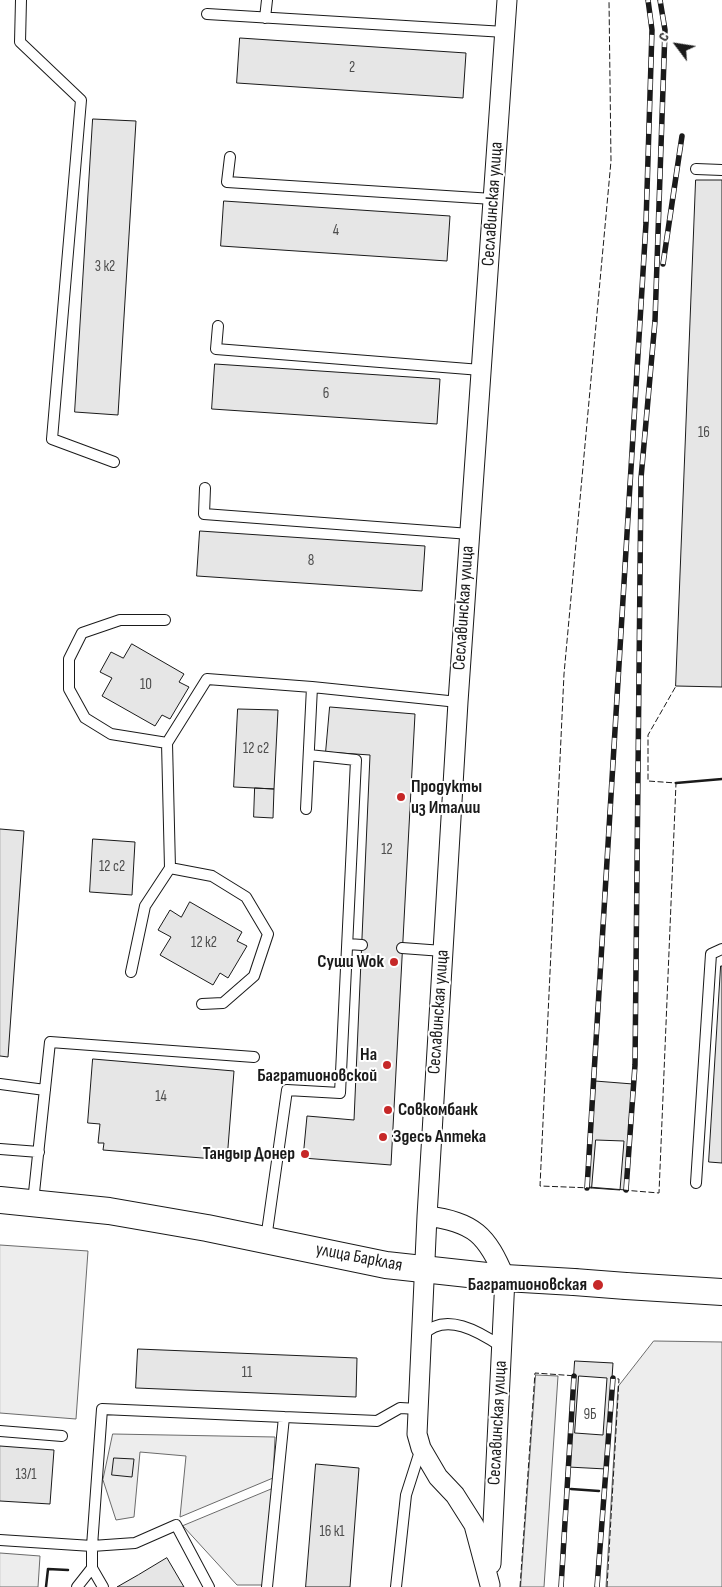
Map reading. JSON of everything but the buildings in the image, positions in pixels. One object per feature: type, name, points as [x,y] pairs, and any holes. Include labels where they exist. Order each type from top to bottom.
[{"type":"main road","name":"улица Барклая","points":[[0,1200],[108,1211],[266,1239],[386,1265],[424,1270],[505,1278],[722,1292]]},
{"type":"street","name":"Сеславинская улица","points":[[490,1586],[474,1525],[455,1495],[438,1477],[422,1448],[417,1434],[427,1216],[458,702],[508,0]]},
{"type":"street","name":"Сеславинская улица","points":[[427,1216],[463,1223],[481,1235],[495,1254],[505,1278],[490,1586]]},
{"type":"lane","points":[[21,0],[20,42],[81,100],[52,439],[114,462]]},
{"type":"lane","points":[[265,18],[267,0]]},
{"type":"lane","points":[[207,14],[505,32]]},
{"type":"lane","points":[[230,157],[227,182],[493,199]]},
{"type":"lane","points":[[696,169],[722,170]]},
{"type":"lane","points":[[218,326],[216,349],[481,370]]},
{"type":"lane","points":[[205,488],[204,514],[470,534]]},
{"type":"lane","points":[[164,620],[120,620],[82,633],[69,659],[69,689],[85,718],[111,734],[167,743]]},
{"type":"lane","points":[[131,972],[145,906],[170,868],[167,743],[207,680],[312,686],[458,702]]},
{"type":"lane","points":[[306,809],[312,686]]},
{"type":"lane","points":[[266,1239],[287,1090],[340,1093],[356,760],[309,755]]},
{"type":"lane","points":[[170,868],[212,876],[246,897],[268,934],[254,976],[223,1003],[202,1004]]},
{"type":"lane","points":[[348,944],[362,945]]},
{"type":"lane","points":[[402,948],[443,951]]},
{"type":"lane","points":[[696,1182],[711,954],[722,949]]},
{"type":"lane","points":[[33,1202],[50,1042],[254,1057]]},
{"type":"lane","points":[[0,1084],[45,1090]]},
{"type":"lane","points":[[0,1149],[39,1152]]},
{"type":"lane","points":[[422,1336],[430,1327],[439,1323],[466,1327],[485,1335],[502,1347]]},
{"type":"lane","points":[[103,1587],[92,1568],[102,1409],[377,1421],[400,1408],[418,1409]]},
{"type":"lane","points":[[267,1587],[284,1418]]},
{"type":"lane","points":[[0,1431],[62,1436]]},
{"type":"lane","points":[[396,1587],[406,1495],[422,1448]]},
{"type":"lane","points":[[0,1540],[92,1546],[135,1543],[176,1525],[209,1587]]},
{"type":"lane","points":[[77,1587],[92,1568]]},
{"type":"shaded area","points":[[0,1245],[88,1251],[76,1419],[0,1413]]},
{"type":"shaded area","points":[[654,1341],[722,1342],[722,1587],[606,1587],[618,1387]]},
{"type":"shaded area","points":[[536,1375],[558,1376],[544,1587],[521,1587]]},
{"type":"shaded area","points":[[113,1434],[275,1437],[273,1478],[180,1517],[186,1456],[140,1452],[134,1517],[116,1520],[103,1480]]},
{"type":"shaded area","points":[[272,1489],[263,1585],[237,1585],[183,1526]]},
{"type":"shaded area","points":[[0,1553],[40,1556],[38,1587],[0,1587]]},
{"type":"railway","points":[[587,1188],[646,223],[652,30],[648,0]]},
{"type":"railway","points":[[626,1190],[635,1065],[641,478],[655,321],[665,30],[660,0]]},
{"type":"railway","points":[[663,264],[682,136]]},
{"type":"railway","points":[[561,1587],[574,1376]]},
{"type":"railway","points":[[597,1587],[613,1378]]},
{"type":"fence","points":[[592,1188],[540,1186],[564,674],[611,161],[609,0]]},
{"type":"fence","points":[[623,1190],[659,1193],[676,783],[648,781],[648,735],[676,686]]},
{"type":"fence","points":[[520,1587],[535,1373],[577,1376]]},
{"type":"fence","points":[[607,1587],[619,1379],[610,1378]]},
{"type":"wall","points":[[676,783],[722,779]]},
{"type":"wall","points":[[571,1489],[599,1491]]},
{"type":"wall","points":[[46,1587],[48,1569],[68,1570]]},
{"type":"place","name":"Продукты из Италии","points":[[401,797]]},
{"type":"place","name":"Суши Wok","points":[[394,962]]},
{"type":"place","name":"На Багратионовской","points":[[387,1065]]},
{"type":"place","name":"Совкомбанк","points":[[388,1110]]},
{"type":"place","name":"Здесь Аптека","points":[[383,1137]]},
{"type":"place","name":"Тандыр Донер","points":[[305,1154]]},
{"type":"place","name":"Багратионовская","points":[[598,1285]]}]
